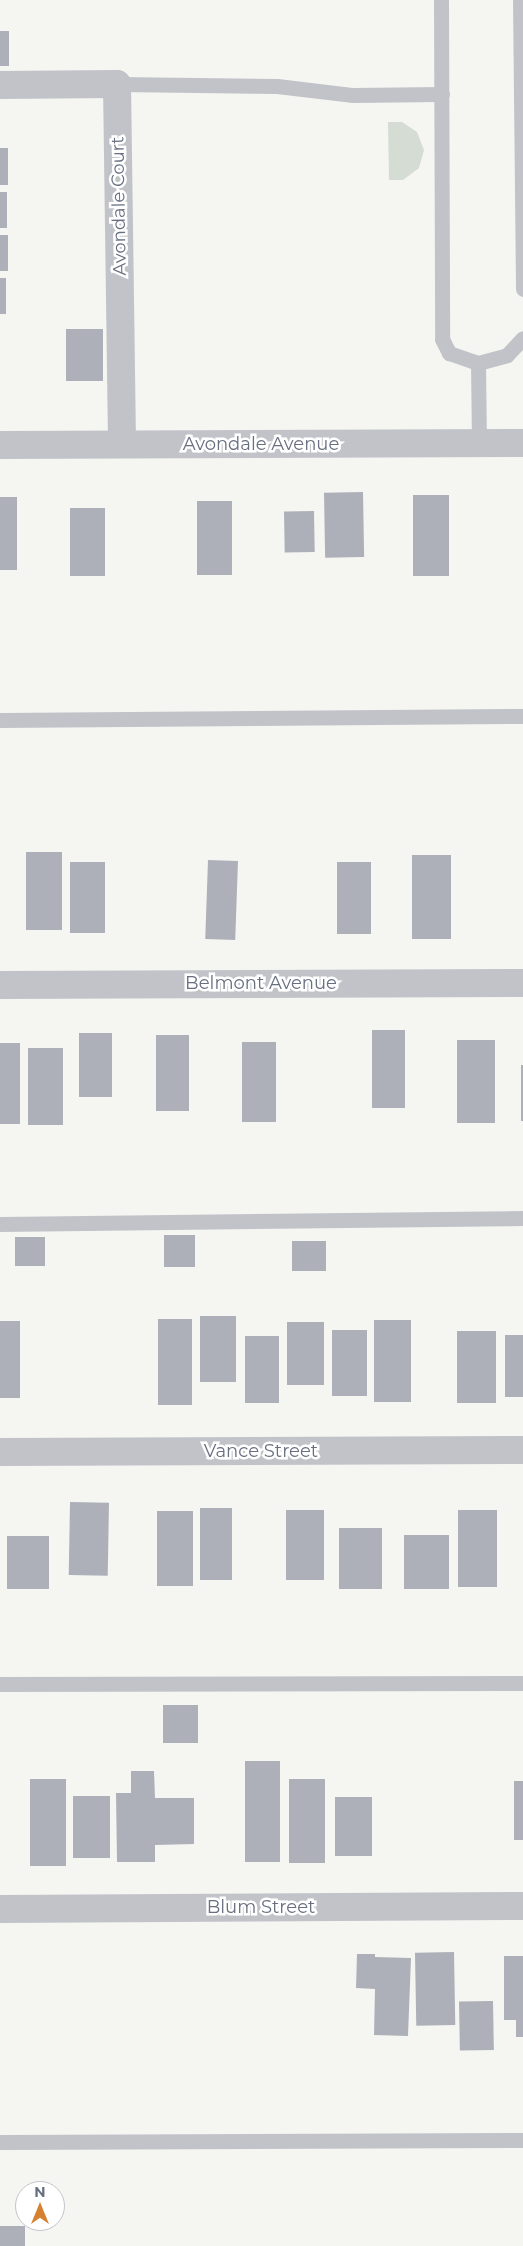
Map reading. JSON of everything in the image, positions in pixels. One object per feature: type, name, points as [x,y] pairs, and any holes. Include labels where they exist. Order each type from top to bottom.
[{"type":"street","points":[[0,85],[117,84]]},
{"type":"street","name":"Avondale Court","points":[[117,84],[122,444]]},
{"type":"street","name":"Avondale Avenue","points":[[0,445],[523,443]]},
{"type":"street","name":"Belmont Avenue","points":[[0,985],[523,982]]},
{"type":"street","name":"Vance Street","points":[[0,1452],[523,1450]]},
{"type":"street","name":"Blum Street","points":[[0,1909],[523,1906]]},
{"type":"lane","points":[[440,0],[442,339],[449,353],[478,363],[507,354],[523,338]]},
{"type":"lane","points":[[520,0],[523,289]]},
{"type":"lane","points":[[117,84],[222,84],[310,88],[353,95],[442,94]]},
{"type":"lane","points":[[478,363],[479,443]]},
{"type":"lane","points":[[0,720],[523,716]]},
{"type":"lane","points":[[0,1224],[523,1218]]},
{"type":"lane","points":[[0,1684],[523,1683]]},
{"type":"lane","points":[[0,2142],[523,2140]]},
{"type":"shaded area","points":[[388,122],[402,122],[417,132],[424,150],[419,168],[403,180],[389,180]]},
{"type":"building","points":[[0,31],[9,31],[9,66],[0,66]]},
{"type":"building","points":[[0,148],[8,148],[8,185],[0,185]]},
{"type":"building","points":[[0,192],[7,192],[7,228],[0,228]]},
{"type":"building","points":[[0,235],[8,235],[8,271],[0,271]]},
{"type":"building","points":[[0,278],[6,278],[6,314],[0,314]]},
{"type":"building","points":[[66,329],[103,329],[103,381],[66,381]]},
{"type":"building","points":[[363,492],[364,557],[325,558],[324,493]]},
{"type":"building","points":[[413,495],[449,495],[449,576],[413,576]]},
{"type":"building","points":[[0,497],[17,497],[17,570],[0,570]]},
{"type":"building","points":[[197,501],[232,501],[232,575],[197,575]]},
{"type":"building","points":[[70,508],[105,508],[105,576],[70,576]]},
{"type":"building","points":[[314,511],[315,552],[285,553],[284,512]]},
{"type":"building","points":[[26,852],[62,852],[62,930],[26,930]]},
{"type":"building","points":[[412,855],[451,855],[451,939],[412,939]]},
{"type":"building","points":[[208,860],[238,861],[235,940],[205,939]]},
{"type":"building","points":[[70,862],[105,862],[105,933],[70,933]]},
{"type":"building","points":[[337,862],[371,862],[371,934],[337,934]]},
{"type":"building","points":[[372,1030],[405,1030],[405,1108],[372,1108]]},
{"type":"building","points":[[79,1033],[112,1033],[112,1097],[79,1097]]},
{"type":"building","points":[[156,1035],[189,1035],[189,1111],[156,1111]]},
{"type":"building","points":[[457,1040],[495,1040],[495,1123],[457,1123]]},
{"type":"building","points":[[242,1042],[276,1042],[276,1122],[242,1122]]},
{"type":"building","points":[[0,1043],[20,1043],[20,1124],[0,1124]]},
{"type":"building","points":[[28,1048],[63,1048],[63,1125],[28,1125]]},
{"type":"building","points":[[521,1065],[523,1065],[523,1121],[521,1121]]},
{"type":"building","points":[[164,1235],[195,1235],[195,1267],[164,1267]]},
{"type":"building","points":[[15,1237],[45,1237],[45,1266],[15,1266]]},
{"type":"building","points":[[292,1241],[326,1241],[326,1271],[292,1271]]},
{"type":"building","points":[[200,1316],[236,1316],[236,1382],[200,1382]]},
{"type":"building","points":[[158,1319],[192,1319],[192,1405],[158,1405]]},
{"type":"building","points":[[374,1320],[411,1320],[411,1402],[374,1402]]},
{"type":"building","points":[[0,1321],[20,1321],[20,1398],[0,1398]]},
{"type":"building","points":[[287,1322],[324,1322],[324,1385],[287,1385]]},
{"type":"building","points":[[332,1330],[367,1330],[367,1396],[332,1396]]},
{"type":"building","points":[[457,1331],[496,1331],[496,1403],[457,1403]]},
{"type":"building","points":[[505,1335],[523,1335],[523,1397],[505,1397]]},
{"type":"building","points":[[245,1336],[279,1336],[279,1403],[245,1403]]},
{"type":"building","points":[[70,1502],[109,1503],[108,1576],[69,1575]]},
{"type":"building","points":[[200,1508],[232,1508],[232,1580],[200,1580]]},
{"type":"building","points":[[286,1510],[324,1510],[324,1580],[286,1580]]},
{"type":"building","points":[[458,1510],[497,1510],[497,1587],[458,1587]]},
{"type":"building","points":[[157,1511],[193,1511],[193,1586],[157,1586]]},
{"type":"building","points":[[339,1528],[382,1528],[382,1589],[339,1589]]},
{"type":"building","points":[[404,1535],[449,1535],[449,1589],[404,1589]]},
{"type":"building","points":[[7,1536],[49,1536],[49,1589],[7,1589]]},
{"type":"building","points":[[163,1705],[198,1705],[198,1743],[163,1743]]},
{"type":"building","points":[[245,1761],[280,1761],[280,1862],[245,1862]]},
{"type":"building","points":[[131,1771],[154,1771],[155,1798],[194,1798],[194,1844],[155,1845],[155,1862],[117,1862],[116,1793],[131,1793]]},
{"type":"building","points":[[30,1779],[66,1779],[66,1866],[30,1866]]},
{"type":"building","points":[[289,1779],[325,1779],[325,1863],[289,1863]]},
{"type":"building","points":[[514,1781],[523,1781],[523,1840],[514,1840]]},
{"type":"building","points":[[73,1796],[110,1796],[110,1858],[73,1858]]},
{"type":"building","points":[[335,1797],[372,1797],[372,1856],[335,1856]]},
{"type":"building","points":[[454,1952],[455,2025],[416,2026],[415,1953]]},
{"type":"building","points":[[357,1954],[375,1954],[375,1957],[411,1958],[408,2036],[374,2035],[375,1989],[356,1988]]},
{"type":"building","points":[[504,1956],[523,1956],[523,2037],[516,2037],[516,2020],[504,2020]]},
{"type":"building","points":[[493,2001],[494,2050],[460,2051],[459,2002]]},
{"type":"building","points":[[0,2226],[15,2226],[15,2231],[25,2231],[25,2246],[0,2246]]}]
